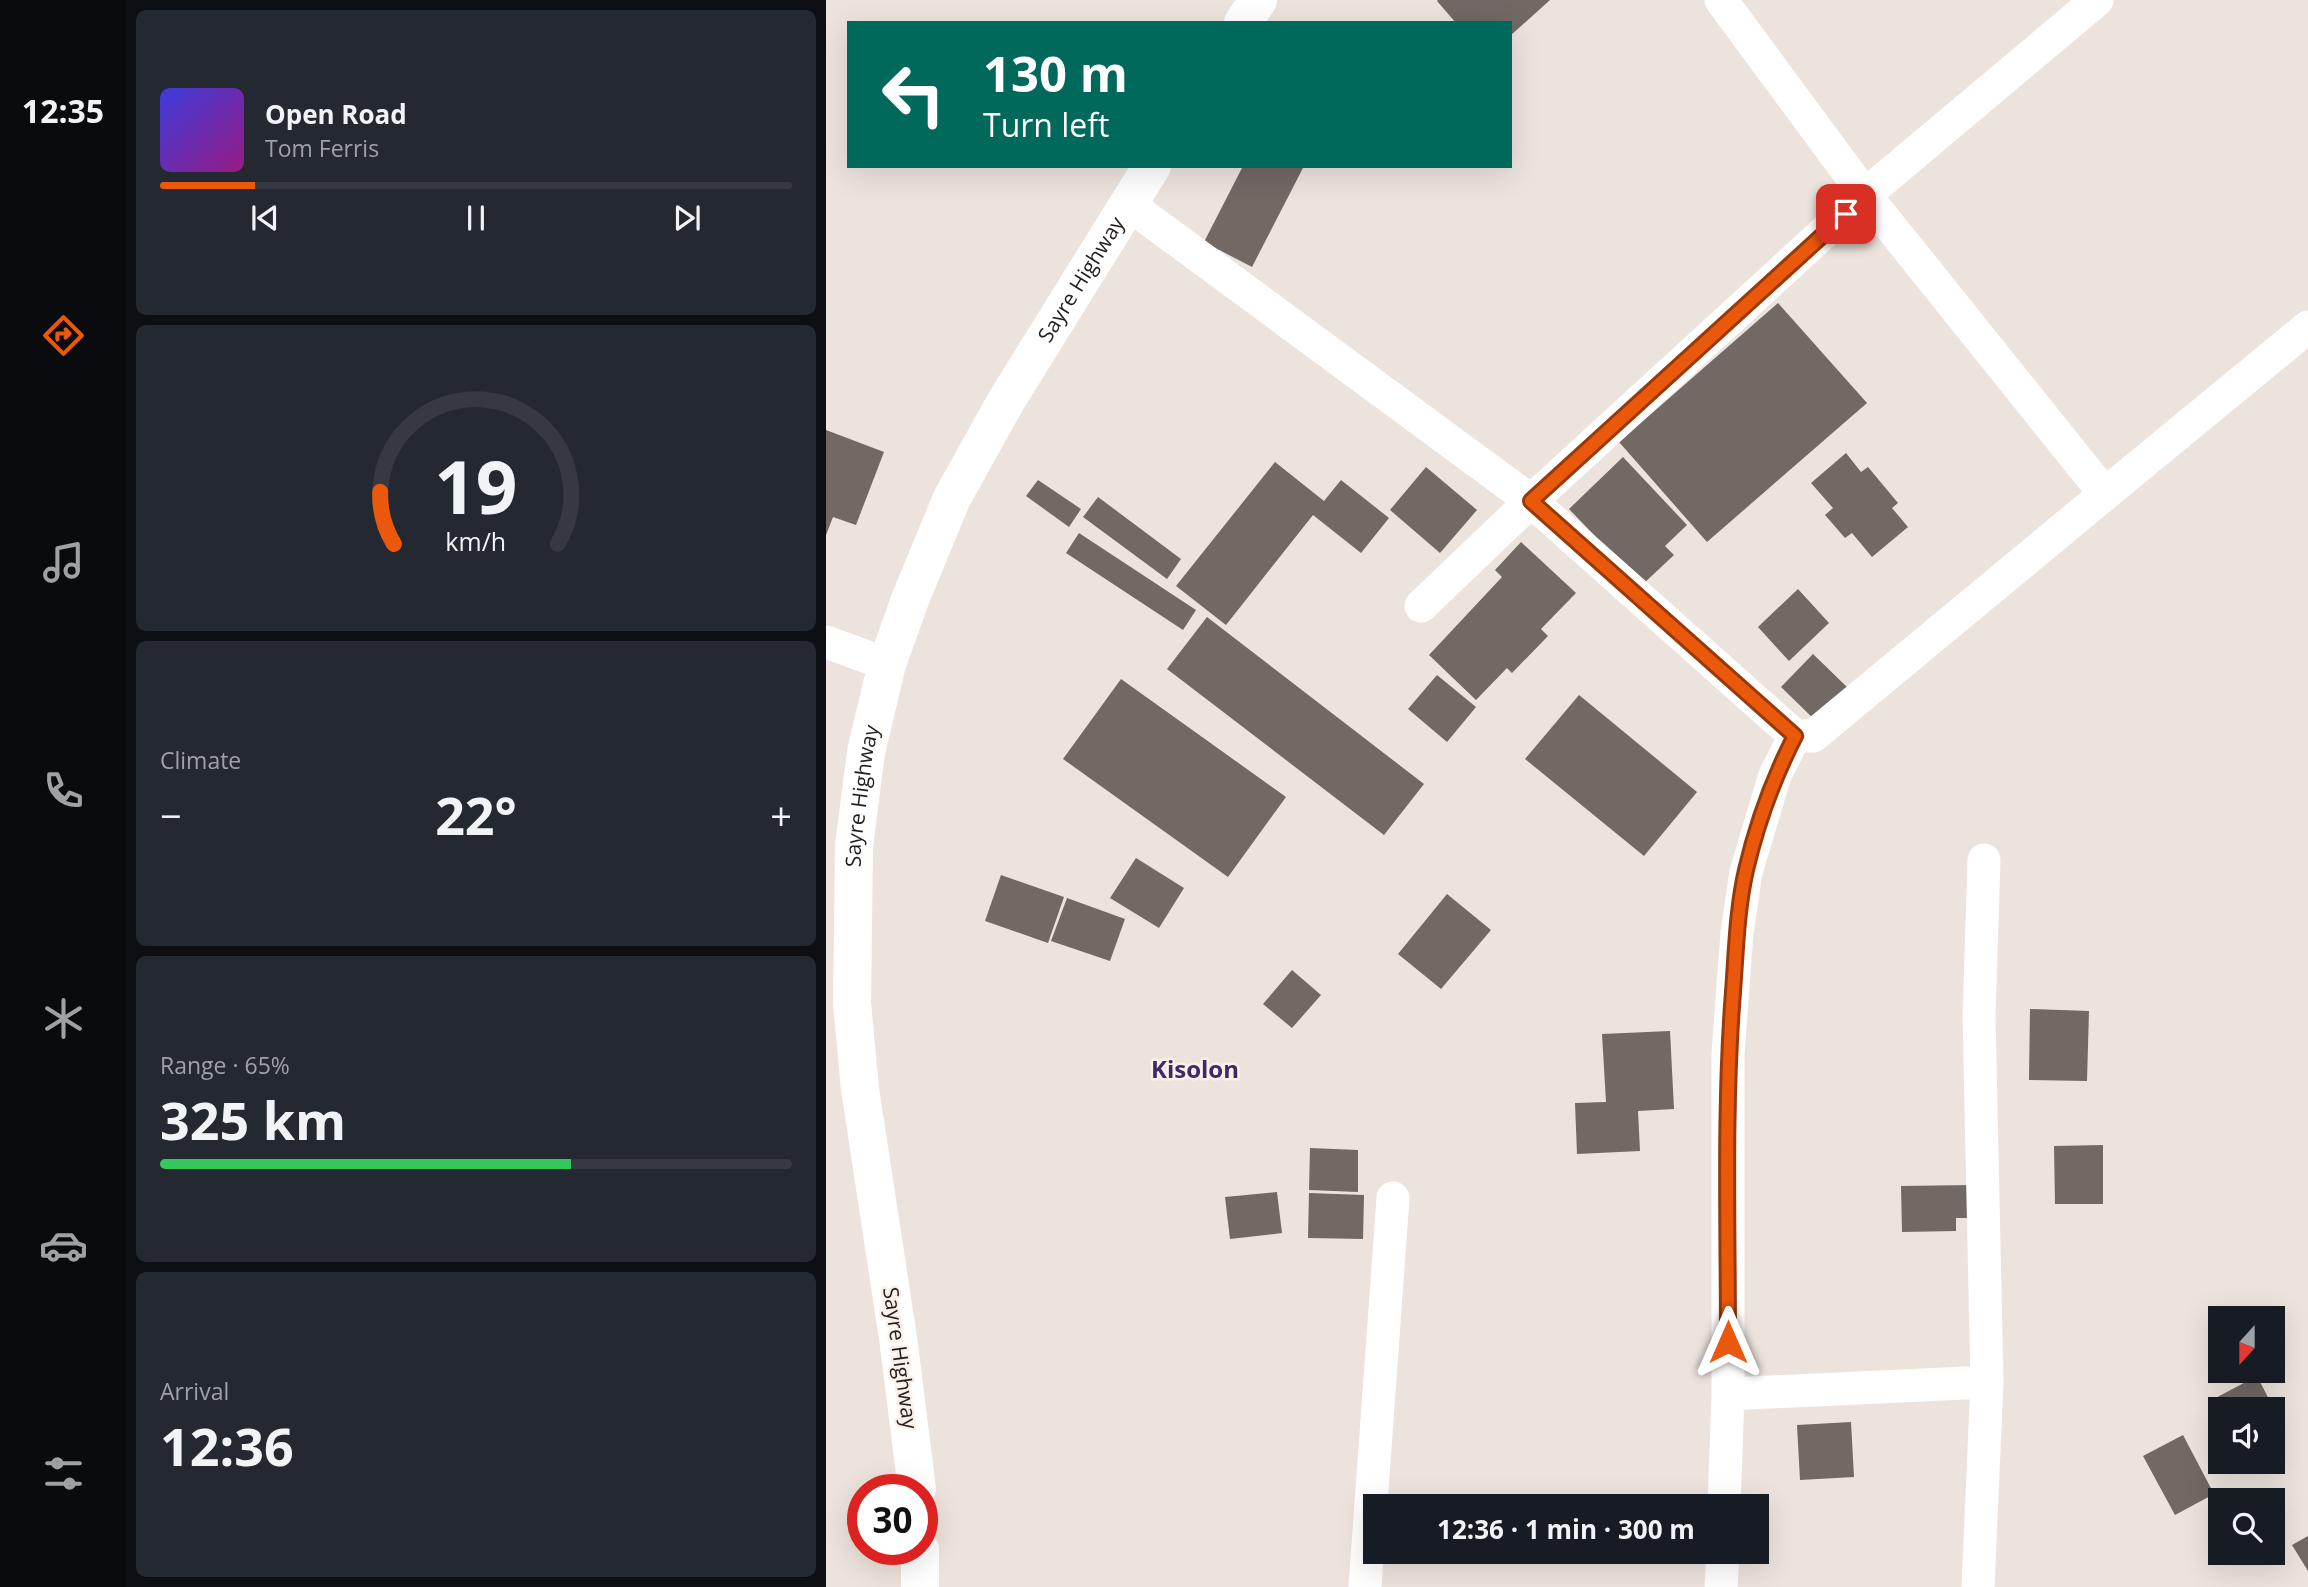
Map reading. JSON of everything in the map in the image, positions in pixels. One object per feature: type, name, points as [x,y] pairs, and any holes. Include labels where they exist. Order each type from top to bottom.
[{"type":"highway","points":[[1244,21],[1258,0]]},
{"type":"highway","name":"Sayre Highway","points":[[915,1474],[898,1338],[860,1089],[852,1003],[854,846],[866,752],[887,664],[952,498],[1006,401],[1151,168]]},
{"type":"highway","points":[[920,1565],[920,1587]]},
{"type":"street","points":[[1721,0],[1865,195],[2105,494]]},
{"type":"street","points":[[1421,607],[1531,501],[1865,195],[2097,0]]},
{"type":"street","points":[[1128,204],[1531,501],[1795,736],[1813,736],[2308,327]]},
{"type":"street","points":[[826,642],[887,664]]},
{"type":"street","points":[[1724,1494],[1728,1394],[1728,1054],[1737,933],[1746,872],[1775,775],[1795,736]]},
{"type":"street","points":[[1978,1587],[1987,1382],[1979,1016],[1984,860]]},
{"type":"street","points":[[1366,1587],[1393,1198]]},
{"type":"street","points":[[1728,1394],[1987,1382]]},
{"type":"street","points":[[1721,1587],[1722,1564]]},
{"type":"building","points":[[1550,0],[1512,34],[1512,21],[1454,21],[1437,1]]},
{"type":"building","points":[[1242,168],[1303,168],[1252,267],[1204,242]]},
{"type":"building","points":[[1778,303],[1867,403],[1707,542],[1619,442]]},
{"type":"building","points":[[826,430],[884,452],[856,525],[833,517],[826,535]]},
{"type":"building","points":[[1846,453],[1861,472],[1868,467],[1898,503],[1892,508],[1908,527],[1872,557],[1852,533],[1845,538],[1825,515],[1833,508],[1811,483]]},
{"type":"building","points":[[1623,457],[1687,525],[1665,546],[1674,555],[1642,585],[1569,509]]},
{"type":"building","points":[[1275,462],[1324,501],[1341,480],[1389,518],[1361,553],[1313,515],[1226,625],[1176,586]]},
{"type":"building","points":[[1426,467],[1477,510],[1440,553],[1390,510]]},
{"type":"building","points":[[1038,480],[1081,509],[1069,527],[1026,496]]},
{"type":"building","points":[[1098,497],[1181,559],[1167,579],[1083,517]]},
{"type":"building","points":[[1079,533],[1196,610],[1183,630],[1066,553]]},
{"type":"building","points":[[1521,542],[1576,593],[1541,629],[1548,636],[1512,673],[1507,668],[1476,700],[1429,655],[1502,577],[1495,570]]},
{"type":"building","points":[[1798,589],[1829,623],[1789,661],[1758,627]]},
{"type":"building","points":[[1207,617],[1424,784],[1384,835],[1167,669]]},
{"type":"building","points":[[1813,654],[1848,688],[1816,721],[1781,687]]},
{"type":"building","points":[[1437,675],[1476,707],[1447,742],[1408,709]]},
{"type":"building","points":[[1121,679],[1286,797],[1228,877],[1063,759]]},
{"type":"building","points":[[1579,695],[1697,792],[1644,856],[1525,759]]},
{"type":"building","points":[[1136,858],[1184,888],[1159,928],[1110,898]]},
{"type":"building","points":[[1001,875],[1064,897],[1048,943],[985,921]]},
{"type":"building","points":[[1447,894],[1491,930],[1441,989],[1398,954]]},
{"type":"building","points":[[1067,898],[1125,919],[1110,961],[1051,941]]},
{"type":"building","points":[[1292,970],[1321,995],[1292,1028],[1263,1004]]},
{"type":"building","points":[[2030,1009],[2089,1011],[2087,1081],[2029,1080]]},
{"type":"building","points":[[1670,1031],[1674,1109],[1638,1111],[1640,1151],[1577,1154],[1575,1103],[1606,1102],[1602,1034]]},
{"type":"building","points":[[2103,1145],[2103,1204],[2055,1204],[2054,1146]]},
{"type":"building","points":[[1310,1148],[1358,1150],[1358,1192],[1309,1190]]},
{"type":"building","points":[[1972,1185],[1972,1218],[1956,1218],[1956,1231],[1902,1232],[1901,1186]]},
{"type":"building","points":[[1277,1192],[1282,1233],[1230,1239],[1225,1197]]},
{"type":"building","points":[[1309,1193],[1364,1195],[1363,1239],[1308,1238]]},
{"type":"building","points":[[2244,1383],[2261,1383],[2268,1397],[2217,1397]]},
{"type":"building","points":[[1851,1422],[1854,1477],[1800,1480],[1797,1425]]},
{"type":"building","points":[[2183,1435],[2211,1488],[2208,1488],[2208,1497],[2175,1515],[2143,1456]]},
{"type":"building","points":[[2308,1536],[2308,1571],[2292,1545]]},
{"type":"district","name":"Kisolon","points":[[1195,1070]]},
{"type":"route","points":[[1728,1342],[1728,1054],[1737,933],[1752,850],[1775,775],[1795,736],[1531,501],[1846,214]]}]
